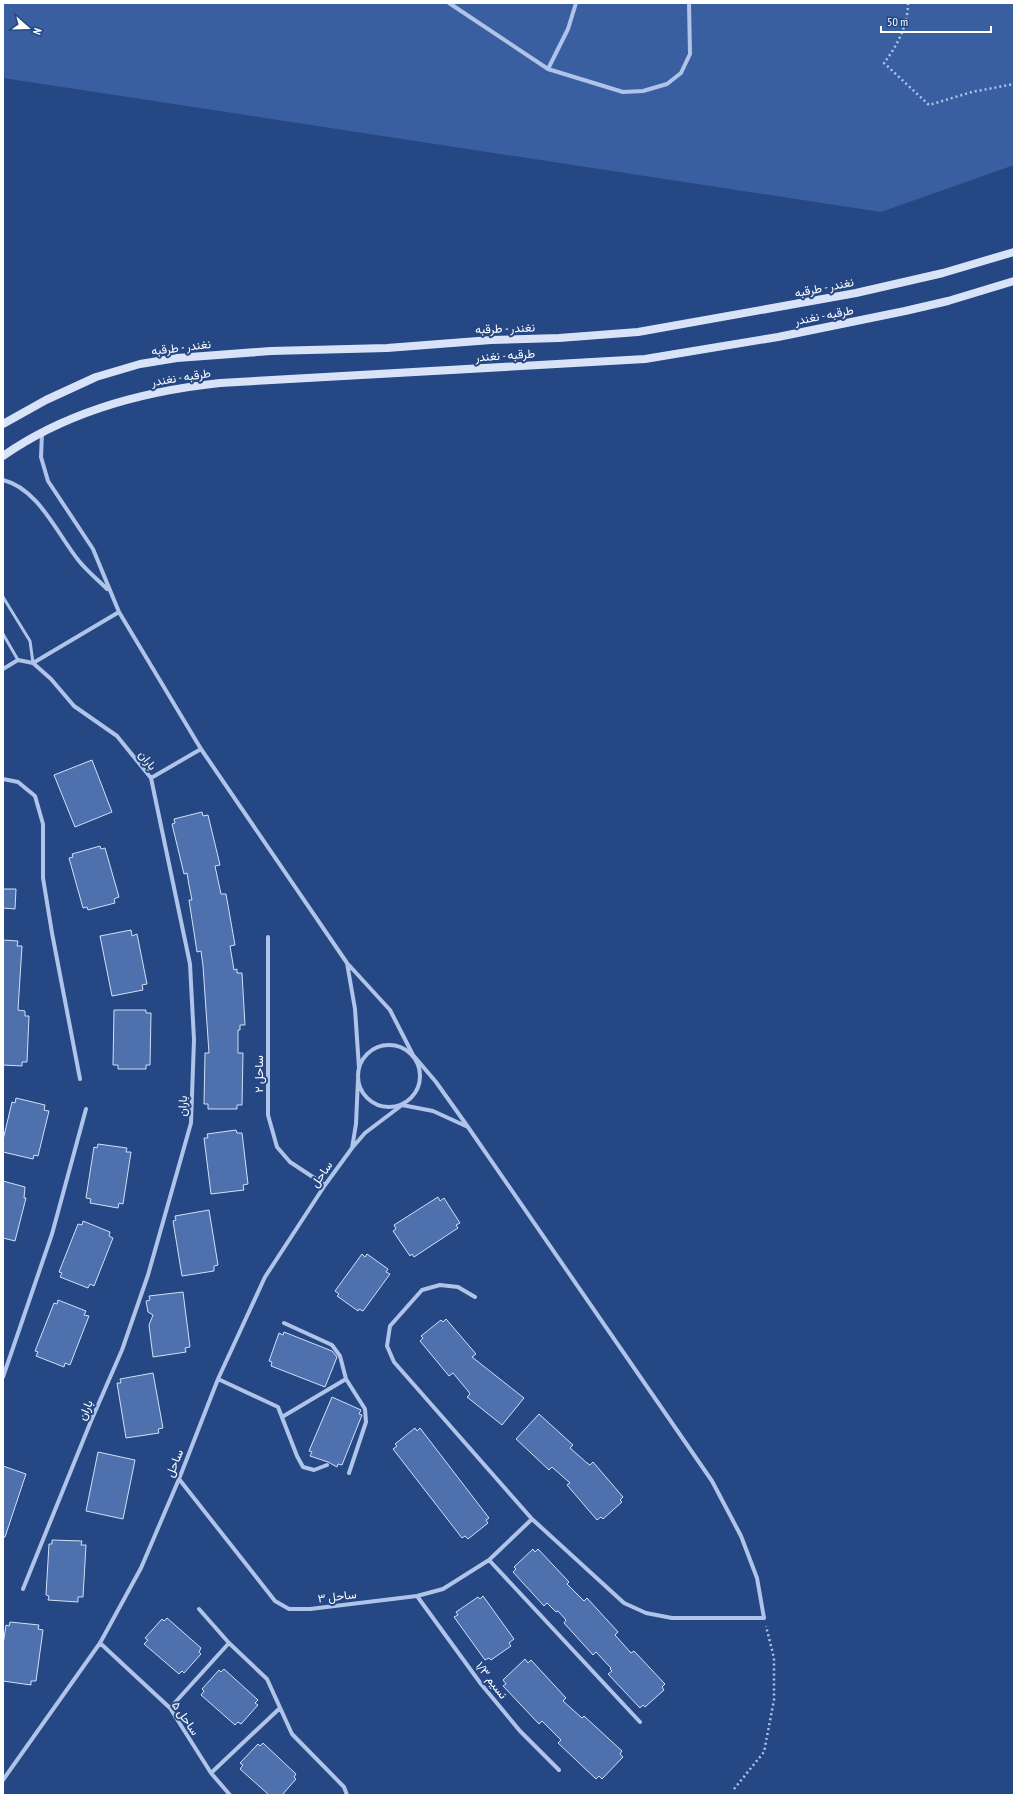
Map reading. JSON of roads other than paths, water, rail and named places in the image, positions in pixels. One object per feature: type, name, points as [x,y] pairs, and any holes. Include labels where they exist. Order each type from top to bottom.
[{"type":"street","points":[[449,3],[548,69],[623,92],[643,91],[667,84],[681,73],[690,54],[689,3]]},
{"type":"street","points":[[548,69],[568,29],[576,3]]},
{"type":"street","name":"نغندر - طرقبه","points":[[3,424],[46,400],[96,377],[140,364],[177,358],[249,352],[307,349],[387,348],[491,340],[559,338],[638,332],[856,293],[943,273],[1014,252]]},
{"type":"street","name":"طرقبه - نغندر","points":[[3,456],[17,446],[60,423],[103,408],[180,388],[220,383],[645,359],[763,340],[906,311],[948,301],[1014,281]]},
{"type":"street","points":[[42,433],[41,457],[48,481],[93,549],[109,591],[119,612],[201,749],[347,963],[390,1010],[419,1068],[420,1082],[417,1092],[402,1105]]},
{"type":"street","points":[[3,480],[10,482],[32,495],[79,562],[109,591]]},
{"type":"street","points":[[3,670],[18,660],[33,663],[119,612]]},
{"type":"street","name":"باران","points":[[22,1589],[122,1350],[148,1275],[191,1123],[194,1040],[190,964],[151,778],[117,736],[74,706],[51,679],[33,663]]},
{"type":"street","points":[[151,778],[201,749]]},
{"type":"street","points":[[3,779],[18,782],[35,796],[43,824],[43,878],[80,1080]]},
{"type":"street","name":"ساحل ۲","points":[[268,937],[268,1115],[276,1147],[290,1162],[325,1185]]},
{"type":"street","points":[[347,963],[355,1009],[359,1070],[358,1079],[361,1089],[366,1097],[383,1107],[402,1105],[433,1111],[468,1127]]},
{"type":"street","points":[[359,1070],[362,1060],[368,1053],[381,1046],[396,1045],[413,1055],[436,1082],[712,1481],[741,1536],[757,1578],[764,1618],[672,1618],[646,1613],[624,1603],[532,1519],[394,1362],[386,1346],[390,1326],[422,1290],[440,1285],[458,1287],[475,1297]]},
{"type":"street","name":"ساحل","points":[[352,1148],[356,1124],[358,1079]]},
{"type":"street","name":"ساحل","points":[[4,1777],[100,1643],[141,1568],[179,1479],[218,1379],[265,1277],[325,1185],[352,1148],[365,1133],[402,1105]]},
{"type":"street","points":[[3,1378],[52,1234],[86,1109]]},
{"type":"street","points":[[284,1323],[332,1346],[340,1356],[346,1379],[365,1410],[366,1422],[349,1472]]},
{"type":"street","points":[[218,1379],[278,1407],[297,1456],[303,1467],[314,1470],[324,1467],[327,1464]]},
{"type":"street","points":[[282,1417],[346,1379]]},
{"type":"street","name":"ساحل ۳","points":[[179,1479],[274,1600],[288,1609],[310,1609],[417,1596],[443,1588],[489,1560],[532,1519]]},
{"type":"street","points":[[489,1560],[640,1722]]},
{"type":"street","name":"نسیم ۱/۳","points":[[417,1596],[481,1684],[520,1731],[558,1770]]},
{"type":"street","points":[[198,1610],[229,1643],[267,1679],[292,1734],[344,1787],[347,1795]]},
{"type":"street","name":"ساحل ۵","points":[[100,1643],[170,1708],[211,1773],[230,1795]]},
{"type":"street","points":[[170,1708],[229,1643]]},
{"type":"street","points":[[211,1773],[280,1708]]},
{"type":"lane","points":[[3,597],[30,641],[33,663]]},
{"type":"lane","points":[[3,634],[18,660]]}]
